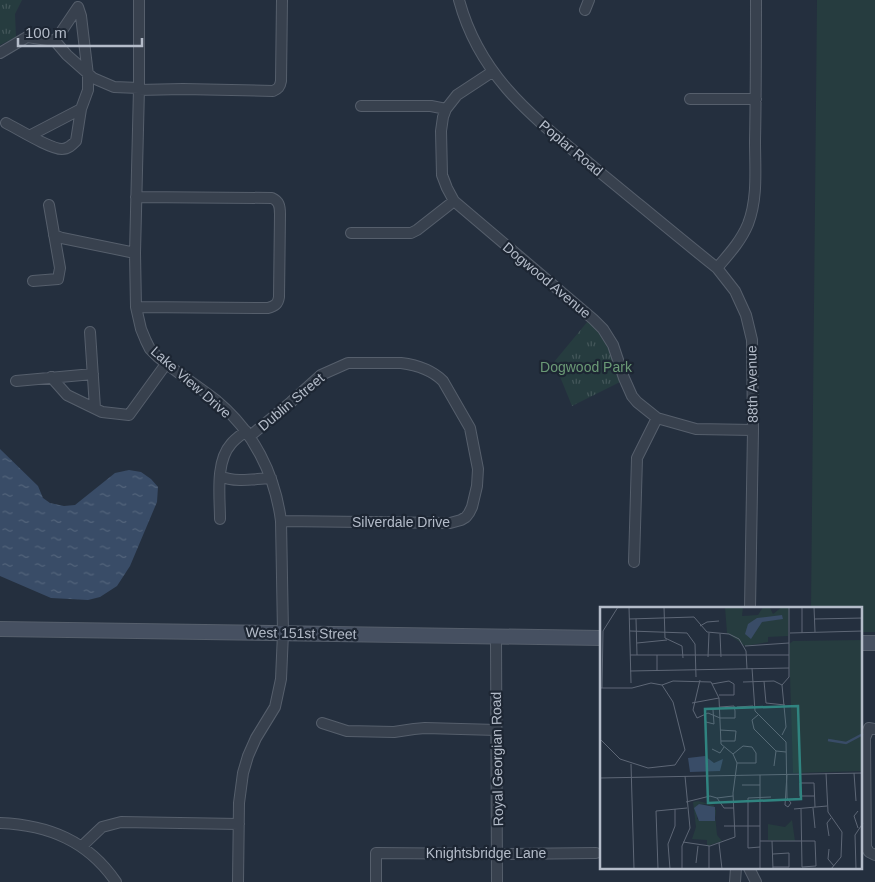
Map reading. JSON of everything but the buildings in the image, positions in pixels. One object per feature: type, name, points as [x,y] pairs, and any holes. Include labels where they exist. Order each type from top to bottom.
[{"type":"street","name":"Lake View Drive","points":[[139,0],[135,253],[136,307],[141,329],[150,348],[166,364],[219,403],[248,434],[271,478],[279,505],[281,521],[283,633],[281,679],[275,707],[256,738],[248,756],[241,785],[238,882]]},
{"type":"street","points":[[0,53],[28,37],[54,41],[88,74],[102,83],[114,87],[273,91],[280,86],[281,81],[282,0]]},
{"type":"street","name":"Poplar Road","points":[[459,0],[468,29],[481,54],[492,72],[510,94],[540,123],[717,268]]},
{"type":"street","points":[[717,268],[737,244],[753,207],[756,0]]},
{"type":"street","points":[[6,122],[49,145],[62,149],[76,141],[81,109],[88,90],[88,74],[81,16],[78,7],[54,41]]},
{"type":"street","points":[[361,106],[431,106],[446,109],[457,95],[492,72]]},
{"type":"street","points":[[690,99],[756,99]]},
{"type":"street","points":[[31,135],[81,109]]},
{"type":"street","name":"Dogwood Avenue","points":[[446,109],[441,131],[442,167],[444,181],[454,201],[603,329],[614,345],[624,378],[632,396],[637,402],[657,418],[696,429],[753,430]]},
{"type":"street","points":[[136,197],[272,198],[279,203],[280,208],[279,297],[273,307],[136,307]]},
{"type":"street","points":[[351,233],[411,233],[454,201]]},
{"type":"street","points":[[33,281],[58,279],[60,268],[49,205]]},
{"type":"street","points":[[54,235],[135,253]]},
{"type":"street","name":"88th Avenue","points":[[717,268],[735,291],[746,315],[752,340],[753,430],[750,607]]},
{"type":"street","points":[[90,332],[95,408]]},
{"type":"street","name":"Dublin Street","points":[[220,519],[220,471],[230,444],[248,434],[291,402],[321,375],[348,363],[401,362],[410,364],[430,370],[437,375],[460,410]]},
{"type":"street","points":[[51,378],[67,395],[102,412],[129,415],[166,364]]},
{"type":"street","points":[[16,381],[93,374]]},
{"type":"street","name":"Silverdale Drive","points":[[281,521],[450,523],[466,517],[472,507],[479,477],[470,428],[460,410]]},
{"type":"street","points":[[634,562],[637,458],[657,418]]},
{"type":"street","points":[[220,476],[249,480],[271,478]]},
{"type":"street","name":"West 151st Street","points":[[0,629],[600,638]]},
{"type":"street","name":"Royal Georgian Road","points":[[496,636],[497,882]]},
{"type":"street","points":[[862,643],[875,643]]},
{"type":"street","points":[[322,723],[347,731],[394,732],[414,728],[497,730]]},
{"type":"street","points":[[872,728],[865,738],[866,847],[872,854]]},
{"type":"street","points":[[82,846],[102,827],[121,822],[239,824]]},
{"type":"street","points":[[0,823],[20,824],[50,830],[82,846],[107,868],[116,882]]},
{"type":"street","name":"Knightsbridge Lane","points":[[376,882],[376,853],[596,853]]},
{"type":"street","points":[[750,870],[756,882]]},
{"type":"green space","points":[[0,0],[22,0],[15,14],[16,37],[0,45]]},
{"type":"green space","points":[[817,0],[875,0],[875,632],[862,632],[862,607],[811,607]]},
{"type":"green space","name":"Dogwood Park","points":[[588,321],[605,342],[615,364],[620,382],[572,406],[554,362]]},
{"type":"water","points":[[0,449],[38,486],[43,498],[50,503],[64,506],[75,505],[115,473],[129,470],[141,472],[158,487],[157,502],[130,566],[117,586],[100,597],[88,600],[51,598],[0,576]]}]
